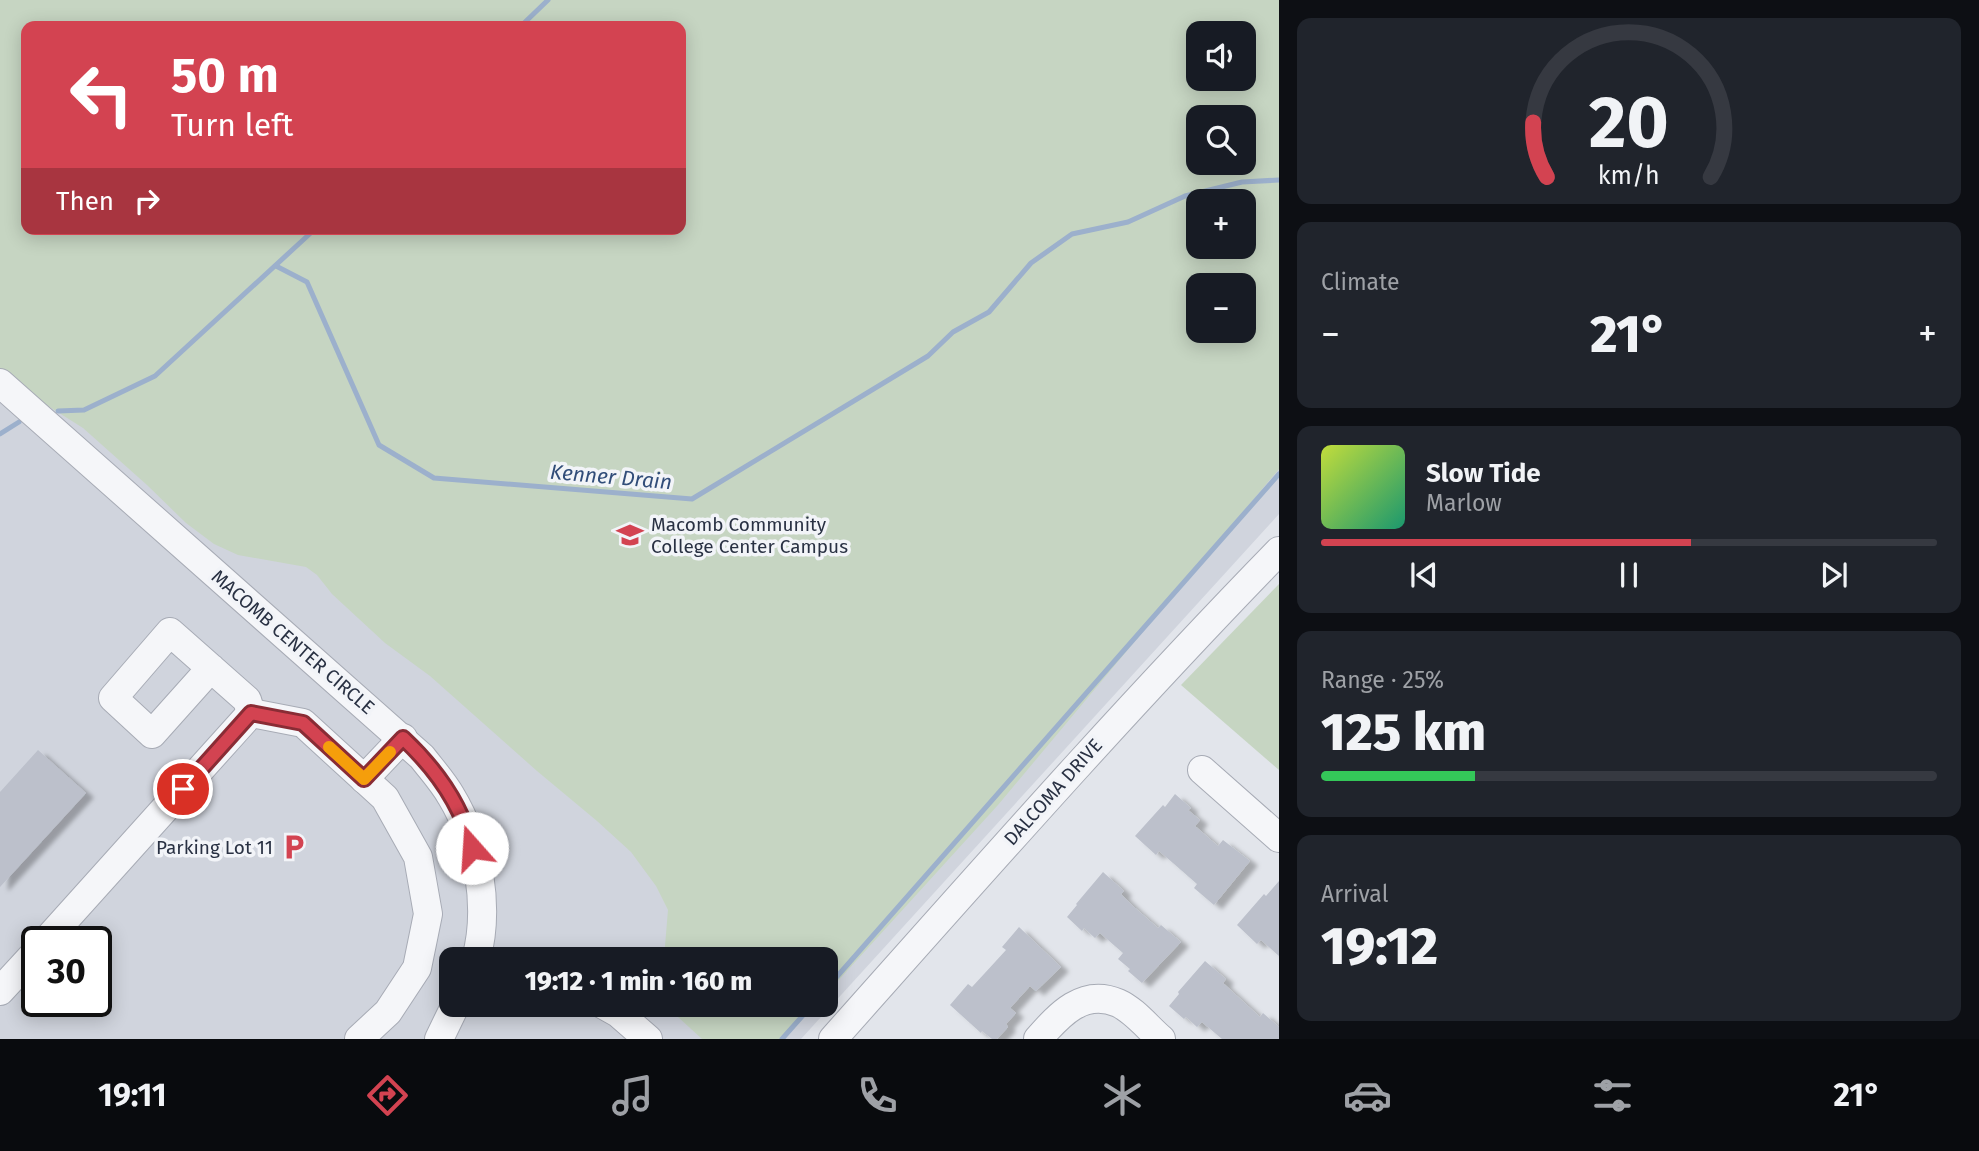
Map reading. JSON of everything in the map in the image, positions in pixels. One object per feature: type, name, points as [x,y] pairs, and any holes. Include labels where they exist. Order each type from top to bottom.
[{"type":"street","name":"MACOMB CENTER CIRCLE","points":[[0,383],[422,757],[451,796],[468,829],[482,888],[481,947]]},
{"type":"street","name":"DALCOMA DRIVE","points":[[834,1039],[1077,766],[1279,551]]},
{"type":"street","points":[[211,668],[247,700],[251,713]]},
{"type":"street","points":[[251,713],[303,723],[385,798],[418,857],[428,914],[417,968],[388,1013],[359,1039]]},
{"type":"street","points":[[59,926],[251,713]]},
{"type":"street","points":[[364,779],[403,738]]},
{"type":"street","points":[[1202,770],[1279,838]]},
{"type":"street","points":[[0,991],[21,968]]},
{"type":"street","points":[[1038,1039],[1069,1007],[1083,1000],[1093,999],[1105,999],[1120,1004],[1161,1039]]},
{"type":"street","points":[[439,1039],[450,1017]]},
{"type":"street","points":[[623,1017],[648,1039]]},
{"type":"shaded area","name":"Macomb Community College Center Campus","points":[[0,0],[1279,0],[1279,514],[838,998],[838,947],[439,947],[439,1017],[821,1017],[801,1039],[0,1039]]},
{"type":"green space","name":"Macomb Community College Center Campus","points":[[0,0],[1279,0],[1279,469],[998,805],[838,981],[838,947],[665,947],[668,910],[656,886],[631,852],[597,821],[430,676],[385,643],[332,594],[317,575],[306,567],[238,555],[214,544],[186,523],[83,428],[37,399],[0,369]]},
{"type":"green space","points":[[1279,584],[1279,770],[1181,685]]},
{"type":"green space","points":[[678,1017],[803,1017],[779,1039],[702,1039]]},
{"type":"building","points":[[38,750],[86,793],[0,887],[0,792]]},
{"type":"building","points":[[1175,794],[1200,820],[1195,826],[1218,846],[1223,840],[1250,861],[1214,905],[1194,888],[1197,884],[1173,863],[1159,851],[1156,855],[1135,836]]},
{"type":"building","points":[[1103,872],[1124,891],[1121,894],[1134,907],[1158,928],[1161,925],[1181,942],[1142,983],[1118,959],[1123,953],[1100,933],[1095,938],[1084,928],[1082,931],[1067,917]]},
{"type":"building","points":[[1279,881],[1279,956],[1261,940],[1257,944],[1237,925]]},
{"type":"building","points":[[1019,927],[1061,967],[1036,991],[1030,986],[1010,1008],[1016,1013],[1006,1024],[1008,1027],[997,1039],[992,1039],[982,1031],[981,1033],[950,1005],[968,984],[972,987],[1006,950],[1002,947]]},
{"type":"building","points":[[1205,961],[1226,979],[1223,983],[1260,1017],[1263,1013],[1279,1027],[1279,1039],[1222,1039],[1202,1022],[1197,1027],[1169,1006]]},
{"type":"waterway","points":[[526,21],[548,0]]},
{"type":"waterway","name":"Kenner Drain","points":[[276,266],[307,282],[379,445],[434,478],[692,499],[928,356],[953,332],[989,312],[1031,263],[1072,234],[1128,222],[1185,196],[1242,182],[1279,180]]},
{"type":"waterway","name":"Kenner Drain","points":[[58,411],[84,410],[155,376],[308,235]]},
{"type":"waterway","name":"Kenner Drain","points":[[0,434],[19,422]]},
{"type":"waterway","points":[[838,975],[1279,474]]},
{"type":"waterway","points":[[782,1039],[801,1017]]},
{"type":"slow traffic","points":[[329,747],[364,779],[390,752]]},
{"type":"place","name":"Macomb Community College Center Campus","points":[[630,535]]},
{"type":"place","name":"Parking Lot 11","points":[[294,847]]},
{"type":"route","points":[[183,789],[251,713],[303,723],[364,779],[403,738],[422,757],[451,796],[468,829],[472,848]]}]
